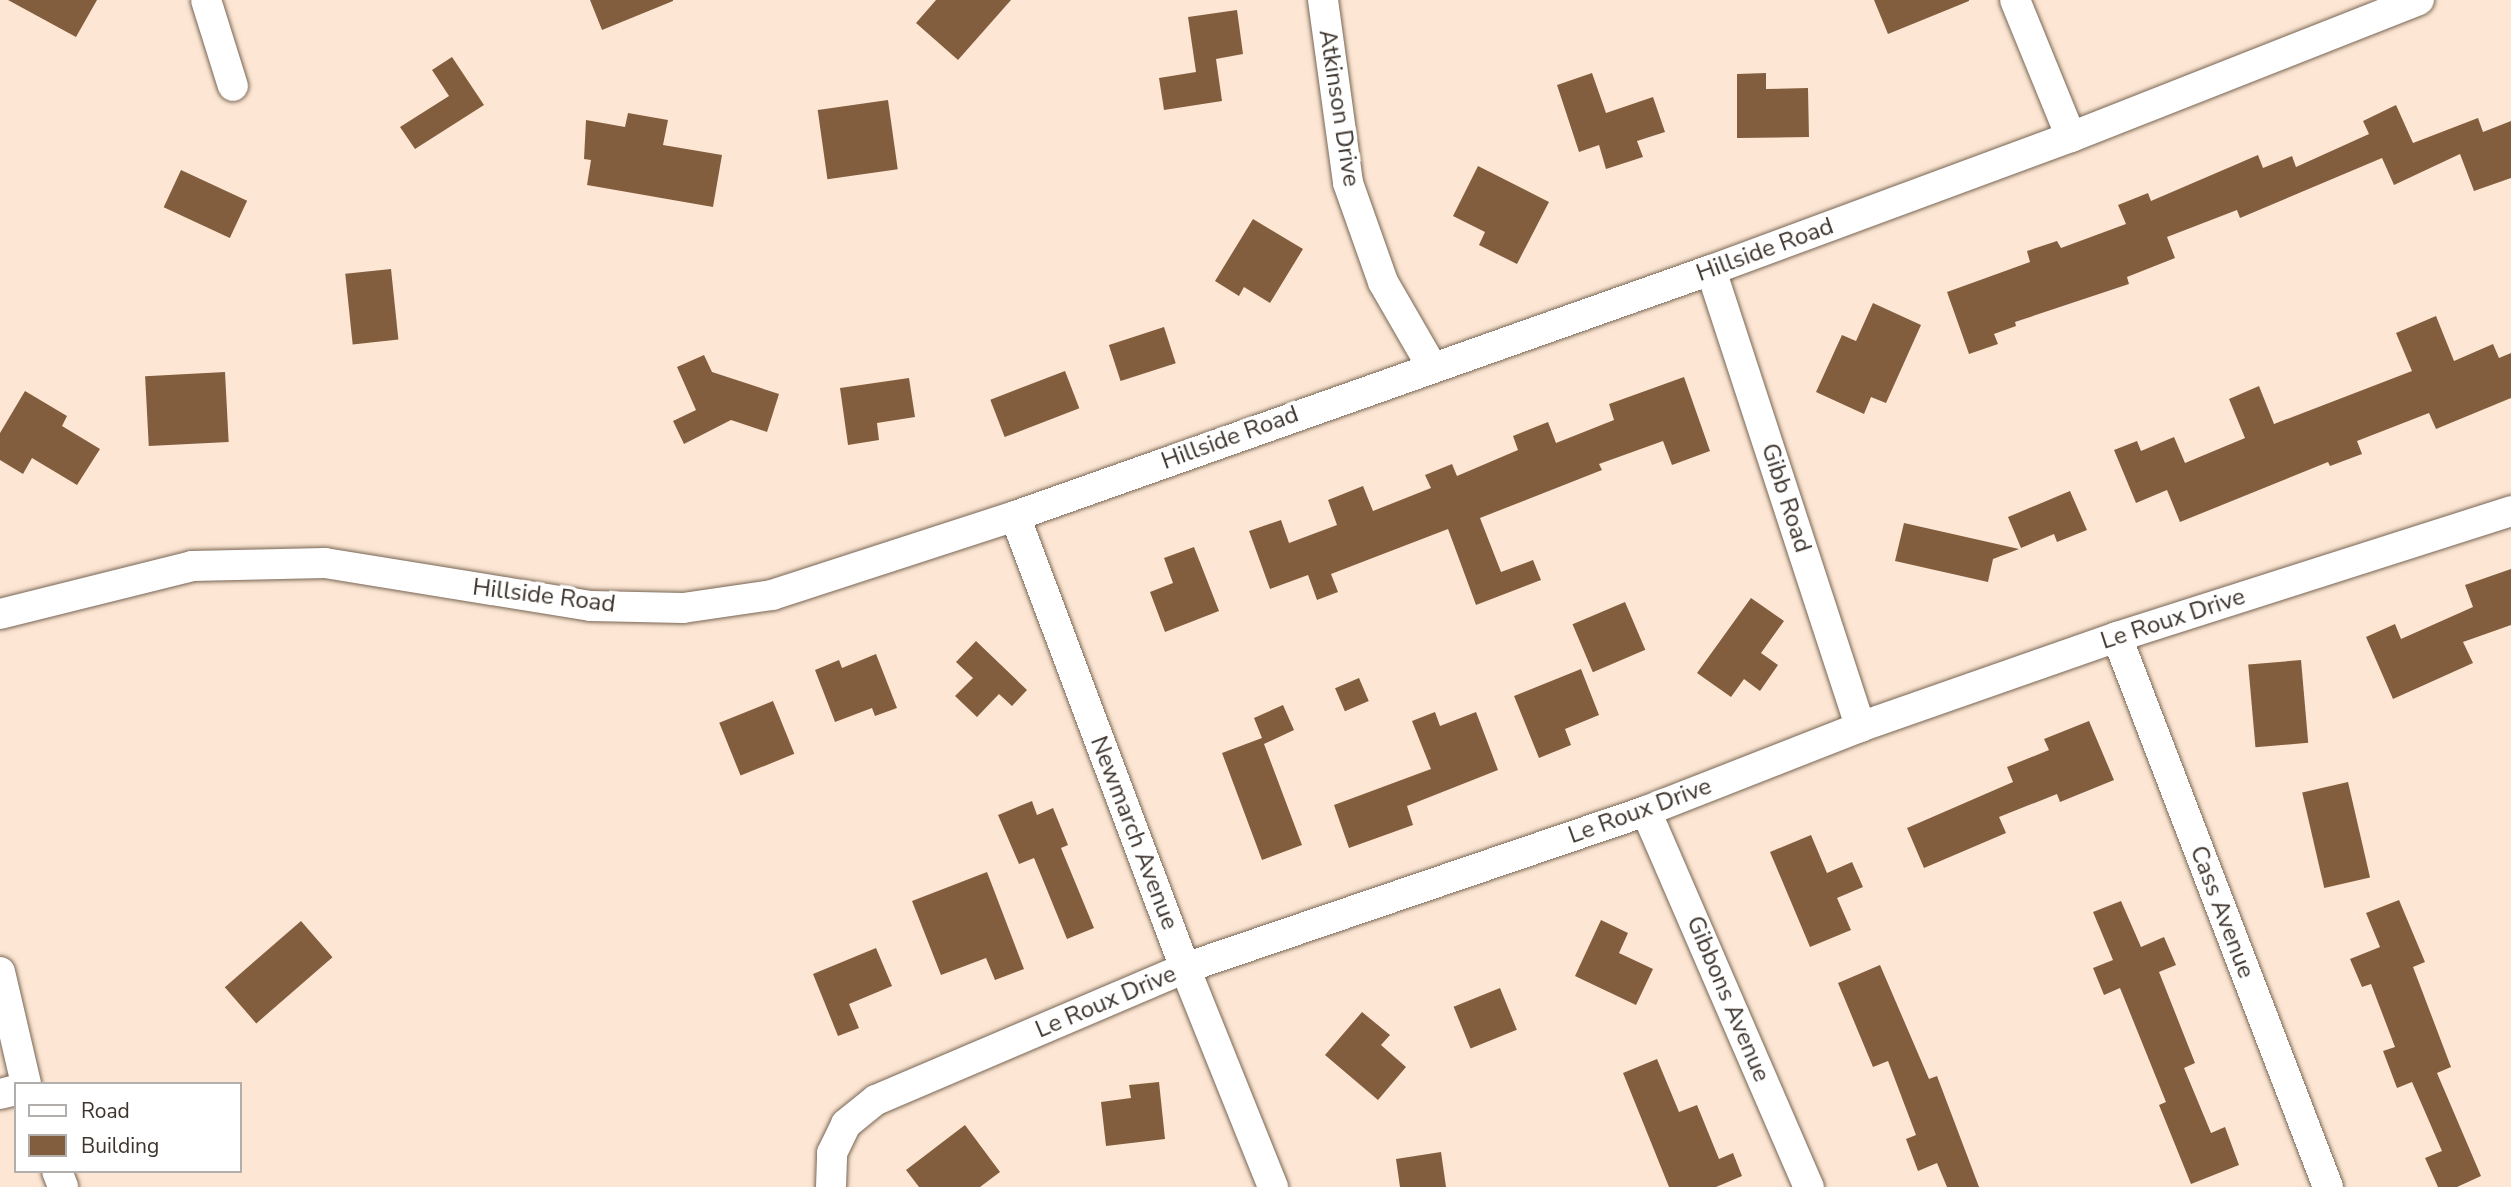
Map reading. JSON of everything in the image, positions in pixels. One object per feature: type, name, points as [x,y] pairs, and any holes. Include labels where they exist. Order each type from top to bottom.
[{"type":"street","points":[[206,0],[233,86]]},
{"type":"street","name":"Atkinson Drive","points":[[1323,0],[1348,183],[1382,282],[1431,365]]},
{"type":"street","points":[[2015,0],[2071,137]]},
{"type":"street","name":"Hillside Road","points":[[0,614],[192,565],[325,563],[591,606],[683,608],[772,595],[1015,516],[1431,365],[1711,270],[2071,137],[2419,0]]},
{"type":"street","name":"Gibb Road","points":[[1711,270],[1860,727]]},
{"type":"street","name":"Le Roux Drive","points":[[831,1187],[832,1153],[846,1124],[876,1100],[1185,968],[1646,811],[1860,727],[2117,637],[2511,511]]},
{"type":"street","name":"Newmarch Avenue","points":[[1015,516],[1185,968],[1273,1187]]},
{"type":"street","name":"Cass Avenue","points":[[2117,637],[2328,1187]]},
{"type":"street","name":"Gibbons Avenue","points":[[1646,811],[1809,1187]]},
{"type":"street","points":[[0,972],[26,1082]]},
{"type":"building","points":[[8,0],[97,0],[76,37]]},
{"type":"building","points":[[590,0],[673,0],[673,1],[602,30]]},
{"type":"building","points":[[936,0],[1011,0],[958,60],[916,23]]},
{"type":"building","points":[[1874,0],[1969,0],[1969,1],[1888,34]]},
{"type":"building","points":[[1237,10],[1243,54],[1216,59],[1222,101],[1164,110],[1159,78],[1196,72],[1188,17]]},
{"type":"building","points":[[452,57],[484,105],[415,149],[400,127],[449,96],[432,70]]},
{"type":"building","points":[[1592,73],[1606,113],[1653,97],[1665,132],[1637,141],[1643,157],[1606,169],[1599,145],[1579,152],[1557,85]]},
{"type":"building","points":[[1766,73],[1766,89],[1808,88],[1809,137],[1737,138],[1737,74]]},
{"type":"building","points":[[888,100],[898,169],[827,179],[818,110]]},
{"type":"building","points":[[2396,105],[2413,143],[2478,118],[2483,132],[2511,121],[2511,178],[2474,191],[2460,154],[2394,185],[2382,158],[2240,218],[2237,210],[2167,237],[2175,258],[2127,277],[2129,284],[2015,322],[2016,326],[1994,334],[1998,344],[1969,354],[1947,292],[2030,262],[2027,251],[2057,241],[2061,248],[2126,224],[2118,205],[2148,193],[2151,201],[2258,155],[2263,168],[2292,156],[2296,167],[2369,134],[2363,121]]},
{"type":"building","points":[[628,113],[668,120],[663,145],[722,155],[713,207],[587,185],[591,160],[584,159],[586,120],[625,127]]},
{"type":"building","points":[[1478,166],[1549,202],[1517,264],[1479,245],[1485,232],[1453,216]]},
{"type":"building","points":[[181,170],[247,201],[230,238],[164,207]]},
{"type":"building","points":[[1253,219],[1303,249],[1270,303],[1244,287],[1239,296],[1215,281]]},
{"type":"building","points":[[391,269],[398,340],[353,344],[345,274]]},
{"type":"building","points":[[1873,303],[1921,325],[1886,403],[1871,397],[1864,414],[1816,392],[1842,335],[1856,341]]},
{"type":"building","points":[[2436,316],[2454,361],[2493,344],[2499,358],[2511,353],[2511,398],[2436,429],[2429,413],[2357,441],[2362,454],[2330,466],[2328,462],[2180,522],[2167,490],[2136,503],[2114,450],[2137,441],[2141,451],[2174,437],[2185,463],[2245,438],[2229,399],[2259,386],[2274,424],[2412,371],[2396,333]]},
{"type":"building","points":[[1164,327],[1176,363],[1121,381],[1109,345]]},
{"type":"building","points":[[704,355],[712,372],[779,394],[767,432],[731,420],[684,444],[673,421],[696,410],[677,367]]},
{"type":"building","points":[[1065,371],[1079,408],[1005,437],[990,400]]},
{"type":"building","points":[[225,372],[229,442],[149,446],[145,376]]},
{"type":"building","points":[[1684,377],[1710,451],[1672,465],[1663,441],[1599,464],[1602,470],[1480,518],[1501,572],[1533,560],[1541,580],[1476,605],[1448,529],[1331,574],[1338,592],[1317,600],[1308,575],[1270,589],[1249,531],[1281,520],[1289,543],[1337,525],[1328,500],[1363,486],[1373,511],[1431,488],[1425,475],[1452,464],[1457,476],[1518,450],[1513,436],[1548,422],[1556,443],[1614,420],[1609,404]]},
{"type":"building","points":[[909,378],[915,417],[877,423],[879,440],[848,445],[840,388]]},
{"type":"building","points":[[25,391],[67,416],[62,426],[100,449],[77,485],[32,458],[23,474],[0,460],[0,433]]},
{"type":"building","points":[[2070,491],[2087,530],[2057,542],[2054,534],[2021,548],[2008,517]]},
{"type":"building","points":[[1904,523],[2019,549],[1993,559],[1988,582],[1895,561]]},
{"type":"building","points":[[1194,547],[1219,611],[1165,632],[1150,592],[1173,583],[1164,558]]},
{"type":"building","points":[[2511,569],[2511,625],[2463,642],[2473,663],[2393,699],[2366,637],[2395,624],[2401,639],[2473,607],[2465,585]]},
{"type":"building","points":[[1751,598],[1784,621],[1761,653],[1778,665],[1760,691],[1744,679],[1731,697],[1697,673]]},
{"type":"building","points":[[1625,602],[1645,650],[1593,672],[1573,624]]},
{"type":"building","points":[[976,641],[1027,690],[1012,706],[999,694],[977,717],[955,696],[973,678],[956,662]]},
{"type":"building","points":[[876,654],[897,708],[875,716],[872,708],[835,722],[815,670],[839,660],[842,668]]},
{"type":"building","points":[[2301,660],[2308,743],[2255,747],[2248,665]]},
{"type":"building","points":[[1581,669],[1599,715],[1565,729],[1571,745],[1539,758],[1514,696]]},
{"type":"building","points":[[1359,678],[1369,701],[1345,711],[1335,688]]},
{"type":"building","points":[[773,701],[794,754],[741,776],[719,723]]},
{"type":"building","points":[[1283,705],[1294,730],[1264,744],[1302,845],[1262,860],[1222,753],[1262,738],[1254,718]]},
{"type":"building","points":[[1435,712],[1440,726],[1476,712],[1498,770],[1407,806],[1413,825],[1349,848],[1334,805],[1431,769],[1412,721]]},
{"type":"building","points":[[2089,721],[2114,780],[2060,802],[2057,794],[1999,817],[2006,833],[1924,868],[1907,828],[2013,782],[2007,767],[2049,750],[2044,739]]},
{"type":"building","points":[[2348,782],[2370,877],[2324,888],[2302,793]]},
{"type":"building","points":[[1032,801],[1037,815],[1053,808],[1068,845],[1061,848],[1094,928],[1067,939],[1034,858],[1019,864],[998,815]]},
{"type":"building","points":[[1811,835],[1827,873],[1852,862],[1863,887],[1837,898],[1851,930],[1810,947],[1770,852]]},
{"type":"building","points":[[987,872],[1024,969],[995,980],[986,958],[941,975],[912,901]]},
{"type":"building","points":[[2399,900],[2425,962],[2413,967],[2451,1067],[2437,1073],[2481,1176],[2457,1187],[2438,1187],[2425,1158],[2442,1151],[2412,1082],[2397,1088],[2383,1051],[2395,1047],[2371,984],[2362,987],[2350,959],[2380,947],[2366,913]]},
{"type":"building","points":[[2121,901],[2141,947],[2164,937],[2176,965],[2159,972],[2195,1063],[2184,1068],[2211,1133],[2225,1127],[2239,1165],[2191,1184],[2159,1105],[2166,1102],[2120,988],[2104,995],[2093,968],[2113,960],[2093,912]]},
{"type":"building","points":[[1601,920],[1628,933],[1619,953],[1653,969],[1636,1005],[1575,976]]},
{"type":"building","points":[[301,921],[332,957],[256,1023],[225,987]]},
{"type":"building","points":[[876,948],[892,986],[849,1004],[859,1028],[838,1036],[813,974]]},
{"type":"building","points":[[1880,965],[1929,1079],[1937,1076],[1979,1187],[1947,1187],[1937,1163],[1918,1171],[1906,1139],[1916,1135],[1888,1061],[1873,1067],[1838,983]]},
{"type":"building","points":[[1500,988],[1517,1030],[1470,1048],[1454,1007]]},
{"type":"building","points":[[1362,1012],[1390,1035],[1381,1045],[1406,1067],[1378,1100],[1325,1055]]},
{"type":"building","points":[[1657,1059],[1679,1112],[1697,1105],[1719,1159],[1733,1153],[1742,1176],[1716,1187],[1669,1187],[1623,1073]]},
{"type":"building","points":[[1159,1082],[1165,1139],[1106,1146],[1101,1102],[1131,1098],[1129,1085]]},
{"type":"building","points":[[965,1125],[1000,1172],[980,1187],[919,1187],[906,1170]]},
{"type":"building","points":[[1441,1152],[1446,1187],[1400,1187],[1396,1159]]}]
